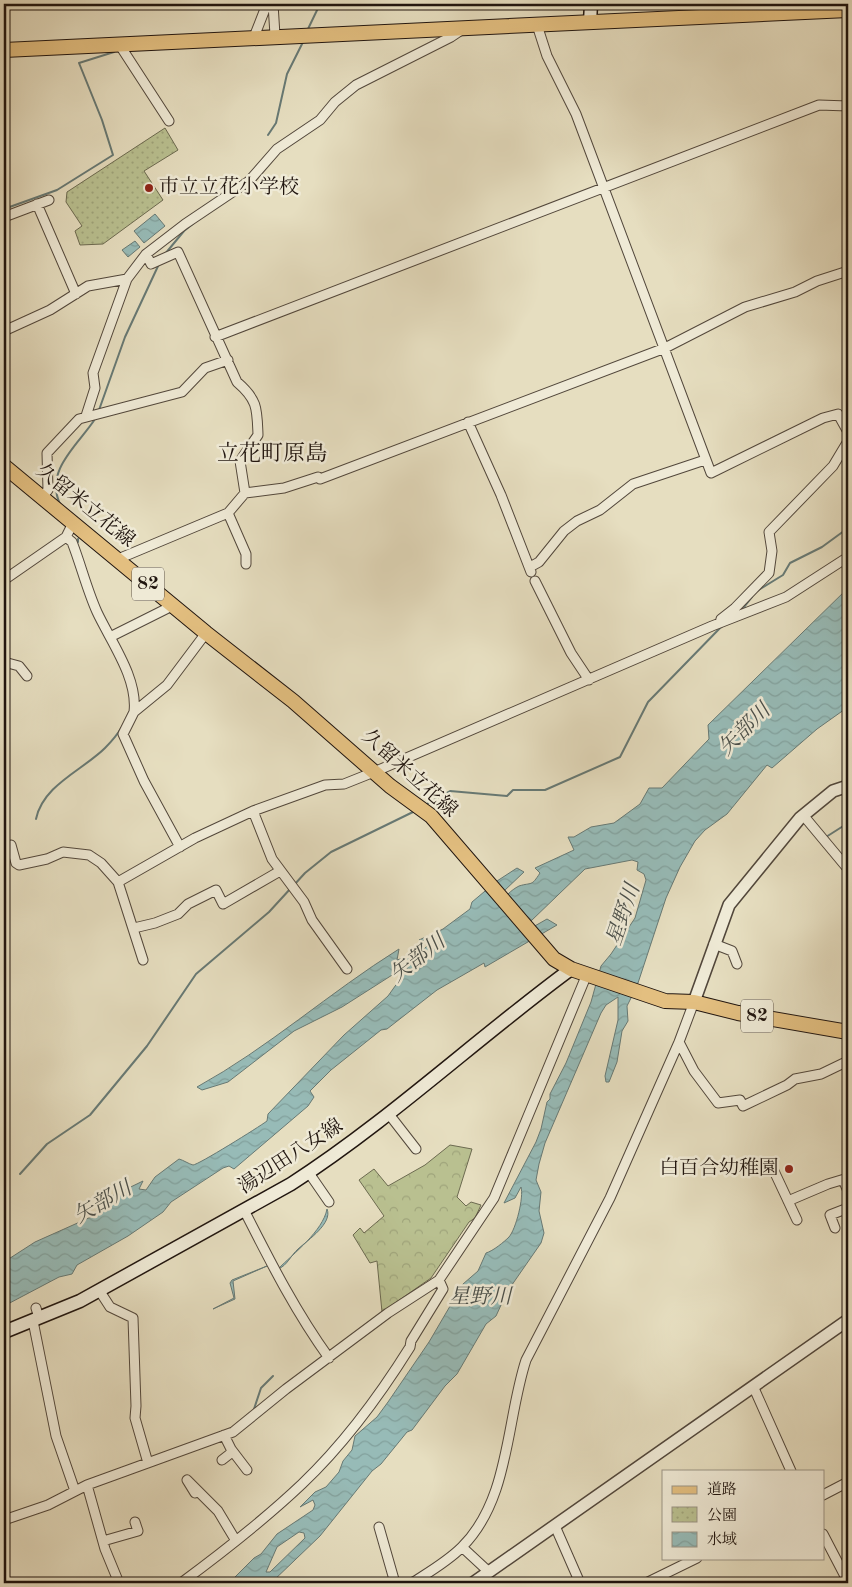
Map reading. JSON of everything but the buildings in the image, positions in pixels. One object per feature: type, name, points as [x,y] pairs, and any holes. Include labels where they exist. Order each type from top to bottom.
[{"type":"main road","points":[[590,22],[591,4]]},
{"type":"main road","points":[[4,50],[537,25],[685,16],[848,10]]},
{"type":"main road","name":"久留米立花線","points":[[4,466],[206,633],[345,744],[374,772],[431,816],[554,959],[571,969],[666,1001],[694,1002],[738,1013],[848,1032]]},
{"type":"main road","name":"湯辺田八女線","points":[[4,1332],[36,1316],[99,1290],[214,1228],[309,1172],[388,1113],[571,969]]},
{"type":"street","points":[[254,37],[267,4]]},
{"type":"street","points":[[272,4],[275,36]]},
{"type":"street","points":[[537,25],[547,56],[576,114],[665,348],[710,473],[823,418],[838,414],[848,432]]},
{"type":"street","points":[[86,416],[95,388],[93,373],[127,279],[146,254],[185,224],[249,181],[277,149],[320,120],[335,102],[356,85],[451,37],[465,27]]},
{"type":"street","points":[[119,44],[169,121]]},
{"type":"street","points":[[215,337],[819,105],[848,106]]},
{"type":"street","points":[[4,217],[49,200]]},
{"type":"street","points":[[37,204],[76,294]]},
{"type":"street","points":[[146,254],[151,264],[178,252],[215,337],[238,382],[249,392],[256,403],[258,435],[240,461],[245,493]]},
{"type":"street","points":[[118,559],[228,513],[245,493],[284,488],[318,477],[320,479],[665,348],[745,307],[794,292],[817,281],[848,271]]},
{"type":"street","points":[[4,331],[50,310],[94,284],[127,279]]},
{"type":"street","points":[[41,498],[48,490],[47,453],[79,419],[182,392],[205,368],[228,360]]},
{"type":"street","points":[[468,422],[501,495],[530,570],[570,526],[600,510],[633,484],[707,464]]},
{"type":"street","points":[[719,624],[721,619],[735,608],[769,574],[772,551],[769,532],[833,466],[848,441]]},
{"type":"street","points":[[228,513],[246,554],[246,564]]},
{"type":"street","points":[[4,580],[66,537],[73,524]]},
{"type":"street","points":[[66,537],[72,542],[97,612],[133,686],[136,701],[134,712],[123,734],[144,781],[180,847]]},
{"type":"street","points":[[118,882],[180,847],[253,811],[325,785],[344,784],[374,772],[786,597],[848,557]]},
{"type":"street","points":[[535,581],[571,652],[589,680]]},
{"type":"street","points":[[110,637],[174,605]]},
{"type":"street","points":[[134,712],[167,685],[206,633]]},
{"type":"street","points":[[4,662],[19,666],[27,676]]},
{"type":"street","points":[[412,1583],[462,1547],[474,1533],[490,1504],[510,1430],[517,1388],[526,1360],[610,1198],[680,1042],[729,905],[803,816],[833,791],[848,786]]},
{"type":"street","points":[[253,811],[272,859],[304,902],[312,920],[347,969]]},
{"type":"street","points":[[803,816],[848,869]]},
{"type":"street","points":[[11,845],[16,863],[19,865],[47,859],[63,852],[89,855],[101,863],[118,882],[143,960]]},
{"type":"street","points":[[134,928],[155,923],[178,914],[188,904],[216,890],[223,904],[280,871]]},
{"type":"street","points":[[714,944],[732,951],[737,964]]},
{"type":"street","points":[[4,1520],[48,1505],[87,1485],[233,1432],[285,1389],[388,1313],[439,1280],[494,1198],[589,974]]},
{"type":"street","points":[[680,1042],[694,1071],[718,1103],[740,1100],[744,1106],[787,1085],[795,1079],[821,1074],[848,1061]]},
{"type":"street","points":[[388,1113],[416,1149]]},
{"type":"street","points":[[774,1171],[797,1220]]},
{"type":"street","points":[[309,1172],[329,1202]]},
{"type":"street","points":[[788,1201],[828,1184],[846,1179],[848,1191]]},
{"type":"street","points":[[835,1228],[830,1215],[848,1208]]},
{"type":"street","points":[[244,1210],[281,1282],[310,1332],[329,1358]]},
{"type":"street","points":[[182,1583],[236,1541],[303,1483],[345,1436],[410,1347],[411,1341],[442,1290],[439,1280]]},
{"type":"street","points":[[99,1290],[110,1307],[133,1318],[135,1418],[148,1462]]},
{"type":"street","points":[[36,1316],[56,1436],[75,1491]]},
{"type":"street","points":[[473,1583],[848,1320]]},
{"type":"street","points":[[753,1386],[792,1470]]},
{"type":"street","points":[[224,1435],[231,1449],[247,1470]]},
{"type":"street","points":[[222,1460],[230,1454],[231,1449]]},
{"type":"street","points":[[195,1493],[187,1480],[218,1511],[236,1541]]},
{"type":"street","points":[[824,1494],[848,1482]]},
{"type":"street","points":[[87,1485],[103,1541],[119,1583]]},
{"type":"street","points":[[103,1541],[138,1531],[135,1522]]},
{"type":"street","points":[[555,1526],[580,1583]]},
{"type":"street","points":[[379,1527],[379,1536],[395,1583]]},
{"type":"street","points":[[824,1536],[848,1582]]},
{"type":"street","points":[[462,1547],[489,1572]]},
{"type":"street","points":[[646,1583],[693,1560]]},
{"type":"green space","points":[[165,128],[178,150],[144,171],[163,200],[103,244],[80,245],[75,231],[82,226],[66,202],[67,192]]},
{"type":"green space","points":[[450,1145],[472,1149],[457,1197],[466,1206],[471,1202],[481,1205],[475,1218],[469,1222],[431,1278],[382,1312],[377,1261],[370,1263],[353,1235],[360,1228],[364,1233],[384,1216],[359,1180],[374,1169],[388,1186],[425,1165]]},
{"type":"water","points":[[155,214],[165,226],[144,243],[134,231]]},
{"type":"water","points":[[135,241],[140,247],[128,257],[122,250]]},
{"type":"water","points":[[848,588],[848,707],[817,729],[772,768],[767,765],[727,814],[705,830],[695,841],[680,867],[666,898],[637,986],[627,1006],[628,1021],[622,1031],[617,1062],[609,1082],[606,1082],[605,1076],[618,1020],[618,997],[606,1005],[601,1013],[545,1143],[536,1180],[541,1192],[539,1211],[544,1233],[541,1243],[507,1292],[496,1316],[486,1324],[457,1374],[445,1386],[412,1430],[407,1432],[381,1464],[372,1471],[320,1536],[271,1583],[229,1583],[254,1558],[261,1554],[277,1534],[313,1510],[315,1505],[313,1500],[300,1507],[315,1492],[326,1487],[339,1472],[343,1461],[352,1450],[355,1436],[377,1417],[388,1402],[429,1342],[463,1284],[478,1271],[486,1253],[501,1244],[512,1233],[520,1205],[521,1187],[515,1198],[504,1203],[536,1142],[547,1102],[566,1063],[591,1002],[601,966],[635,918],[646,880],[644,874],[637,870],[638,862],[632,860],[585,869],[531,921],[533,927],[547,919],[557,925],[485,967],[484,963],[437,990],[387,1029],[381,1030],[331,1070],[310,1091],[314,1097],[308,1106],[234,1169],[229,1166],[223,1168],[171,1202],[163,1212],[128,1236],[77,1265],[72,1274],[59,1277],[4,1306],[4,1262],[35,1242],[91,1217],[110,1197],[143,1181],[139,1189],[146,1190],[155,1177],[179,1159],[193,1165],[267,1121],[268,1114],[344,1035],[388,996],[408,968],[400,970],[342,1007],[294,1031],[228,1082],[202,1090],[197,1087],[274,1038],[348,983],[399,949],[397,960],[420,953],[428,945],[425,941],[419,940],[443,929],[470,909],[472,902],[497,881],[517,868],[524,872],[504,891],[508,894],[519,886],[533,882],[540,873],[535,868],[574,850],[568,837],[574,837],[591,827],[614,823],[640,804],[649,788],[662,788],[709,739],[708,725]],"holes":[[[299,1532],[304,1533],[305,1538],[270,1572],[266,1572],[277,1547]]]},
{"type":"water","points":[[327,1209],[328,1214],[323,1225],[318,1231],[306,1242],[320,1226]]},
{"type":"water","points":[[267,1266],[233,1281],[235,1299],[213,1309],[234,1298],[230,1283],[232,1280]]},
{"type":"waterway","points":[[307,31],[320,4]]},
{"type":"waterway","points":[[268,135],[276,123],[287,74],[303,42]]},
{"type":"waterway","points":[[4,209],[57,190],[113,155],[102,120],[79,63],[114,52]]},
{"type":"waterway","points":[[165,254],[184,231],[194,223]]},
{"type":"waterway","points":[[99,410],[125,337],[159,264]]},
{"type":"waterway","points":[[60,504],[56,492],[56,480],[60,469],[95,419]]},
{"type":"waterway","points":[[757,591],[783,575],[790,563],[822,547],[848,528]]},
{"type":"waterway","points":[[741,611],[752,597]]},
{"type":"waterway","points":[[425,805],[450,791],[507,796],[513,790],[545,790],[620,757],[648,702],[722,626]]},
{"type":"waterway","points":[[36,819],[40,807],[55,787],[105,748],[122,727]]},
{"type":"waterway","points":[[294,885],[305,873],[331,852],[415,811]]},
{"type":"waterway","points":[[826,837],[848,823]]},
{"type":"waterway","points":[[20,1174],[47,1144],[90,1115],[147,1046],[196,974],[269,912],[291,888]]},
{"type":"waterway","points":[[254,1409],[261,1388],[273,1376]]},
{"type":"place","name":"市立立花小学校","points":[[149,188]]},
{"type":"place","name":"白百合幼稚園","points":[[789,1169]]},
{"type":"district","name":"立花町原島","points":[[272,454]]},
{"type":"water label","name":"矢部川","points":[[745,730]]},
{"type":"water label","name":"星野川","points":[[624,915]]},
{"type":"water label","name":"矢部川","points":[[418,959]]},
{"type":"water label","name":"矢部川","points":[[103,1203]]},
{"type":"water label","name":"星野川","points":[[480,1297]]}]
